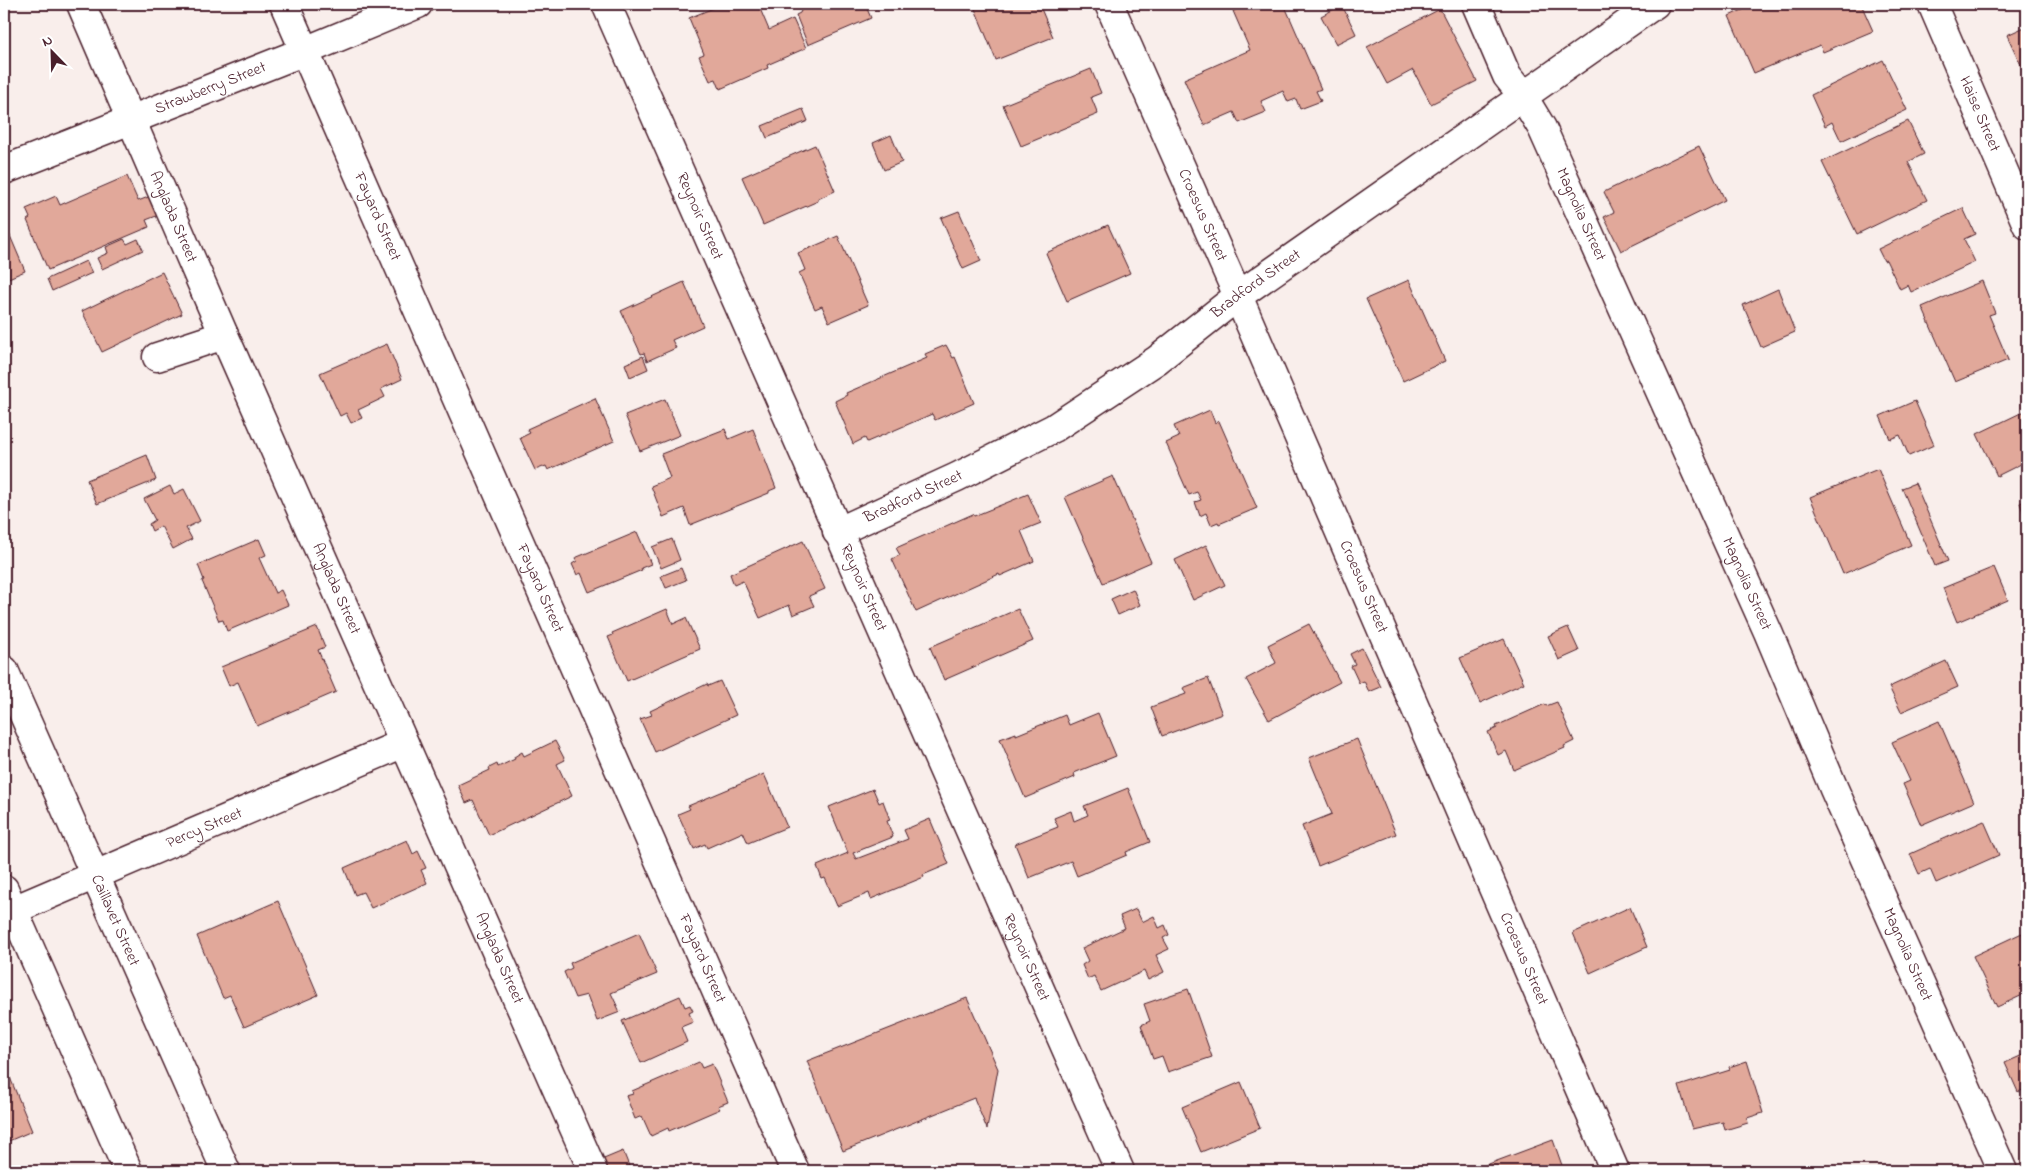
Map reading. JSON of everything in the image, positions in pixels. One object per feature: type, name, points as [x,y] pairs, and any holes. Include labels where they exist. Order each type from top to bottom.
[{"type":"street","name":"Anglada Street","points":[[81,4],[224,335],[593,1171]]},
{"type":"street","name":"Fayard Street","points":[[284,4],[795,1171]]},
{"type":"street","name":"Strawberry Street","points":[[4,170],[305,51],[418,4]]},
{"type":"street","name":"Reynoir Street","points":[[606,4],[1120,1171]]},
{"type":"street","name":"Croesus Street","points":[[1109,4],[1238,296],[1615,1171]]},
{"type":"street","name":"Magnolia Street","points":[[1476,4],[1507,76],[1542,128],[1764,623],[1834,789],[2003,1171]]},
{"type":"street","name":"Bradford Street","points":[[838,532],[957,477],[1054,428],[1157,360],[1238,296],[1655,4]]},
{"type":"street","name":"Haise Street","points":[[1932,4],[2027,225]]},
{"type":"street","points":[[157,356],[224,335]]},
{"type":"street","name":"Caillavet Street","points":[[4,670],[226,1171]]},
{"type":"street","name":"Percy Street","points":[[7,904],[95,875],[404,743]]},
{"type":"street","points":[[7,904],[128,1171]]},
{"type":"building","points":[[723,4],[758,4],[769,30],[793,19],[806,48],[767,65],[768,68],[720,89],[716,79],[710,81],[699,56],[704,54],[689,18]]},
{"type":"building","points":[[804,4],[865,4],[871,18],[808,45],[796,15],[800,13]]},
{"type":"building","points":[[973,4],[1039,4],[1053,37],[996,60]]},
{"type":"building","points":[[1249,4],[1284,4],[1321,89],[1316,91],[1321,101],[1300,109],[1296,99],[1288,102],[1283,91],[1261,101],[1266,112],[1239,123],[1234,112],[1204,125],[1184,79],[1250,50],[1233,11]]},
{"type":"building","points":[[1756,4],[1861,4],[1873,31],[1823,52],[1820,45],[1754,73],[1729,16]]},
{"type":"building","points":[[1342,5],[1356,34],[1336,44],[1321,16]]},
{"type":"building","points":[[1440,9],[1477,81],[1431,104],[1413,70],[1387,84],[1367,47]]},
{"type":"building","points":[[2027,26],[2027,78],[2007,35]]},
{"type":"building","points":[[1883,60],[1907,110],[1841,141],[1832,122],[1825,126],[1811,95]]},
{"type":"building","points":[[1091,69],[1101,93],[1091,97],[1098,114],[1021,146],[1003,105]]},
{"type":"building","points":[[803,109],[808,121],[767,138],[762,126]]},
{"type":"building","points":[[1908,121],[1924,154],[1908,162],[1927,200],[1857,234],[1822,162]]},
{"type":"building","points":[[891,135],[902,162],[884,170],[873,143]]},
{"type":"building","points":[[815,145],[835,191],[818,199],[818,201],[763,225],[742,177]]},
{"type":"building","points":[[1699,146],[1725,200],[1621,251],[1604,217],[1614,212],[1604,192]]},
{"type":"building","points":[[127,176],[138,201],[151,196],[159,215],[146,220],[149,227],[48,270],[27,220],[30,218],[26,209],[56,196],[60,205]]},
{"type":"building","points":[[1963,208],[1975,234],[1964,239],[1975,262],[1911,292],[1908,285],[1900,289],[1886,260],[1884,261],[1878,249]]},
{"type":"building","points":[[959,211],[981,261],[963,269],[941,218]]},
{"type":"building","points":[[1108,225],[1130,273],[1067,301],[1046,253]]},
{"type":"building","points":[[8,231],[25,271],[4,280],[4,233]]},
{"type":"building","points":[[838,236],[868,305],[829,322],[822,306],[815,309],[799,273],[805,270],[798,253]]},
{"type":"building","points":[[124,239],[127,244],[138,239],[143,250],[102,269],[97,258],[108,253],[106,247]]},
{"type":"building","points":[[86,261],[92,273],[52,291],[47,279]]},
{"type":"building","points":[[162,272],[182,314],[102,352],[82,311]]},
{"type":"building","points":[[1409,280],[1445,361],[1403,381],[1366,299]]},
{"type":"building","points":[[1982,281],[1995,313],[1989,315],[2008,360],[1955,382],[1922,307]]},
{"type":"building","points":[[684,282],[703,326],[672,340],[676,348],[647,361],[644,353],[641,354],[621,311]]},
{"type":"building","points":[[1778,289],[1795,332],[1761,347],[1743,305]]},
{"type":"building","points":[[387,344],[402,379],[381,389],[385,397],[358,410],[362,418],[351,423],[346,413],[340,416],[320,373]]},
{"type":"building","points":[[946,345],[953,358],[955,357],[974,403],[935,420],[932,414],[867,442],[865,438],[853,444],[835,401],[847,395],[846,393],[927,358],[925,354]]},
{"type":"building","points":[[643,356],[648,369],[630,377],[625,364]]},
{"type":"building","points":[[595,398],[614,441],[548,470],[546,466],[535,470],[520,438],[530,433],[527,429]]},
{"type":"building","points":[[665,399],[680,435],[640,451],[625,415]]},
{"type":"building","points":[[1915,401],[1934,445],[1909,456],[1900,435],[1890,439],[1880,416]]},
{"type":"building","points":[[1210,410],[1215,423],[1219,421],[1257,508],[1219,524],[1218,522],[1211,525],[1206,513],[1200,516],[1195,502],[1201,500],[1197,492],[1189,495],[1166,443],[1179,437],[1174,426]]},
{"type":"building","points":[[2027,410],[2027,461],[1997,476],[1977,434]]},
{"type":"building","points":[[725,429],[729,439],[753,429],[776,488],[769,491],[769,493],[690,525],[684,508],[663,517],[651,486],[670,478],[661,454]]},
{"type":"building","points":[[147,455],[156,480],[97,504],[87,480]]},
{"type":"building","points":[[1878,469],[1911,545],[1843,574],[1810,497]]},
{"type":"building","points":[[1113,476],[1151,562],[1103,583],[1065,497]]},
{"type":"building","points":[[1915,483],[1948,561],[1935,566],[1902,488]]},
{"type":"building","points":[[170,486],[174,494],[184,489],[200,521],[186,528],[192,539],[173,549],[161,526],[152,531],[149,524],[155,520],[144,499]]},
{"type":"building","points":[[1028,494],[1041,523],[1021,531],[1034,561],[1000,576],[999,574],[916,612],[892,559],[900,555],[896,548],[973,514],[974,516]]},
{"type":"building","points":[[2027,500],[2027,524],[2020,503]]},
{"type":"building","points":[[637,532],[651,564],[641,568],[642,570],[589,592],[581,573],[577,575],[572,564],[577,561],[575,558]]},
{"type":"building","points":[[259,539],[266,555],[259,558],[275,593],[281,590],[288,605],[227,631],[223,620],[219,621],[202,581],[204,580],[198,565]]},
{"type":"building","points":[[672,539],[680,560],[661,568],[652,547]]},
{"type":"building","points":[[803,541],[825,589],[809,596],[814,606],[793,615],[789,605],[760,618],[743,581],[734,585],[730,574]]},
{"type":"building","points":[[1206,545],[1225,585],[1193,600],[1175,560]]},
{"type":"building","points":[[1994,567],[2008,600],[1957,622],[1943,588]]},
{"type":"building","points":[[681,568],[686,580],[666,588],[661,576]]},
{"type":"building","points":[[1133,589],[1140,605],[1118,615],[1111,599]]},
{"type":"building","points":[[667,609],[673,624],[686,618],[700,649],[627,681],[608,637],[613,635],[612,633]]},
{"type":"building","points":[[1018,609],[1033,641],[944,680],[930,647]]},
{"type":"building","points":[[1309,624],[1340,682],[1269,720],[1246,679],[1276,663],[1268,645]]},
{"type":"building","points":[[317,627],[325,647],[318,650],[336,692],[257,726],[238,682],[229,686],[221,667]]},
{"type":"building","points":[[1568,627],[1579,651],[1559,660],[1548,636]]},
{"type":"building","points":[[1504,639],[1524,683],[1480,703],[1460,658]]},
{"type":"building","points":[[1362,648],[1381,687],[1369,692],[1364,681],[1359,683],[1351,666],[1355,664],[1350,654]]},
{"type":"building","points":[[1946,661],[1958,687],[1901,712],[1889,687]]},
{"type":"building","points":[[1208,678],[1222,714],[1162,736],[1151,707],[1186,694],[1183,688]]},
{"type":"building","points":[[720,681],[736,715],[655,752],[640,719],[652,715],[650,711],[707,684],[708,686]]},
{"type":"building","points":[[1557,702],[1574,741],[1564,746],[1565,748],[1514,770],[1506,751],[1498,755],[1488,732],[1497,728],[1496,726],[1545,704],[1546,706]]},
{"type":"building","points":[[1098,713],[1116,756],[1074,773],[1075,777],[1025,798],[1000,739],[1016,733],[1016,735],[1065,715],[1069,725]]},
{"type":"building","points":[[1939,721],[1974,802],[1921,825],[1903,784],[1910,781],[1892,742]]},
{"type":"building","points":[[1357,739],[1396,834],[1318,866],[1302,826],[1332,814],[1309,758]]},
{"type":"building","points":[[555,741],[565,760],[557,764],[572,796],[489,835],[473,800],[466,803],[458,785],[490,770],[489,768],[497,764],[498,767],[515,759],[514,757],[522,752],[524,756]]},
{"type":"building","points":[[764,774],[787,827],[748,843],[743,832],[707,848],[705,844],[694,849],[678,814],[690,809],[688,806]]},
{"type":"building","points":[[1128,788],[1150,842],[1126,852],[1127,855],[1077,876],[1071,861],[1029,878],[1015,844],[1058,827],[1054,818],[1071,811],[1074,821],[1088,815],[1084,806]]},
{"type":"building","points":[[873,789],[879,803],[883,801],[890,820],[887,821],[893,837],[853,853],[856,859],[908,839],[904,830],[930,819],[949,864],[923,875],[924,877],[871,899],[869,893],[837,906],[825,878],[822,879],[817,866],[848,853],[829,807]]},
{"type":"building","points":[[1984,821],[1999,855],[1936,883],[1930,869],[1919,874],[1910,854]]},
{"type":"building","points":[[407,840],[413,854],[418,851],[426,868],[421,870],[427,883],[371,908],[363,892],[355,895],[344,868]]},
{"type":"building","points":[[278,901],[318,995],[244,1027],[230,995],[223,998],[197,936]]},
{"type":"building","points":[[1630,907],[1647,947],[1590,973],[1573,933]]},
{"type":"building","points":[[1136,909],[1142,922],[1154,916],[1159,928],[1165,925],[1169,935],[1163,938],[1169,949],[1156,955],[1164,972],[1148,980],[1144,971],[1101,991],[1094,976],[1088,979],[1082,965],[1088,961],[1082,948],[1125,928],[1120,916]]},
{"type":"building","points":[[639,933],[657,974],[611,993],[620,1012],[597,1021],[587,995],[575,998],[564,972],[572,968],[570,963]]},
{"type":"building","points":[[2022,933],[2027,945],[2027,993],[1997,1007],[1973,956]]},
{"type":"building","points":[[1188,989],[1212,1057],[1168,1072],[1162,1056],[1153,1059],[1141,1025],[1150,1021],[1144,1004]]},
{"type":"building","points":[[680,996],[685,1007],[690,1005],[693,1011],[689,1013],[693,1022],[681,1027],[687,1042],[641,1063],[622,1021]]},
{"type":"building","points":[[967,998],[998,1069],[987,1129],[974,1098],[843,1151],[807,1061]]},
{"type":"building","points":[[2027,1053],[2027,1093],[2025,1089],[2018,1092],[2005,1063]]},
{"type":"building","points":[[1747,1061],[1763,1113],[1747,1118],[1748,1123],[1725,1130],[1723,1122],[1692,1129],[1679,1086],[1730,1070],[1729,1067]]},
{"type":"building","points":[[699,1062],[702,1068],[712,1064],[728,1102],[718,1106],[720,1109],[669,1131],[668,1128],[651,1136],[642,1116],[635,1119],[626,1096],[633,1094],[632,1091]]},
{"type":"building","points":[[4,1063],[32,1131],[4,1143]]},
{"type":"building","points":[[1241,1082],[1260,1128],[1201,1152],[1182,1107]]},
{"type":"building","points":[[1553,1140],[1564,1171],[1470,1171]]},
{"type":"building","points":[[623,1151],[631,1171],[603,1171],[599,1161]]}]
